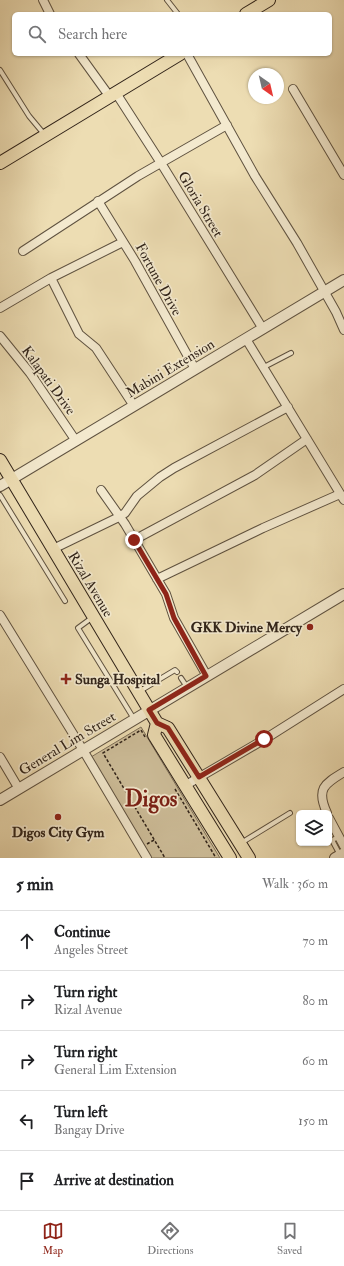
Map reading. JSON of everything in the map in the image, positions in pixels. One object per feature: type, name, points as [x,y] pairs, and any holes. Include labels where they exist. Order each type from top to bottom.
[{"type":"main road","points":[[249,12],[269,0]]},
{"type":"main road","points":[[0,164],[177,56]]},
{"type":"main road","name":"Rizal Avenue","points":[[0,460],[157,723],[168,728],[249,858]]},
{"type":"main road","name":"Rizal Avenue","points":[[157,723],[154,735],[230,858]]},
{"type":"main road","points":[[200,808],[214,800]]},
{"type":"street","points":[[43,0],[49,12]]},
{"type":"street","name":"Gloria Street","points":[[81,56],[113,95],[161,163],[263,329]]},
{"type":"street","points":[[188,56],[255,176],[294,238],[325,292],[344,330]]},
{"type":"street","points":[[293,89],[344,175]]},
{"type":"street","points":[[23,251],[138,176],[227,125]]},
{"type":"street","name":"Fortune Drive","points":[[98,201],[123,242],[195,370]]},
{"type":"street","points":[[0,308],[52,278],[123,242]]},
{"type":"street","points":[[52,278],[79,334],[96,348],[134,406]]},
{"type":"street","name":"Mabini Extension","points":[[0,486],[344,280]]},
{"type":"street","name":"Kalapati Drive","points":[[0,336],[30,372],[76,440]]},
{"type":"street","points":[[157,579],[262,528],[342,497],[246,339]]},
{"type":"street","points":[[53,549],[125,513],[137,496],[160,477],[174,468],[288,407]]},
{"type":"street","points":[[134,540],[255,475],[307,439]]},
{"type":"street","points":[[101,490],[134,540],[166,594],[174,618],[206,676]]},
{"type":"street","name":"General Lim Street","points":[[0,800],[344,594]]},
{"type":"street","points":[[0,615],[147,858]]},
{"type":"street","points":[[186,785],[344,689]]},
{"type":"street","points":[[0,757],[18,789]]},
{"type":"street","points":[[326,810],[322,800],[322,791],[330,781],[344,772]]},
{"type":"street","points":[[332,824],[339,837],[341,853]]},
{"type":"lane","points":[[167,0],[176,12]]},
{"type":"lane","points":[[0,70],[29,116],[46,136]]},
{"type":"lane","points":[[264,367],[291,353]]},
{"type":"lane","points":[[0,495],[65,601]]},
{"type":"lane","points":[[93,617],[78,628],[134,719]]},
{"type":"lane","points":[[138,692],[176,670],[177,672]]},
{"type":"lane","points":[[181,678],[187,687]]},
{"type":"lane","points":[[240,843],[290,813]]},
{"type":"path","points":[[145,737],[141,730],[103,753],[165,858]]},
{"type":"path","points":[[173,784],[216,858]]},
{"type":"path","points":[[144,846],[154,840]]},
{"type":"shaded area","points":[[141,727],[220,858],[151,858],[91,757]]},
{"type":"place","name":"GKK Divine Mercy","points":[[310,627]]},
{"type":"place","name":"Sunga Hospital","points":[[66,679]]},
{"type":"place","name":"Digos City Gym","points":[[58,817]]},
{"type":"district","name":"Digos","points":[[151,798]]},
{"type":"route","points":[[134,540],[166,594],[171,612],[206,676],[149,710],[157,723],[168,728],[199,777],[264,739]]}]
